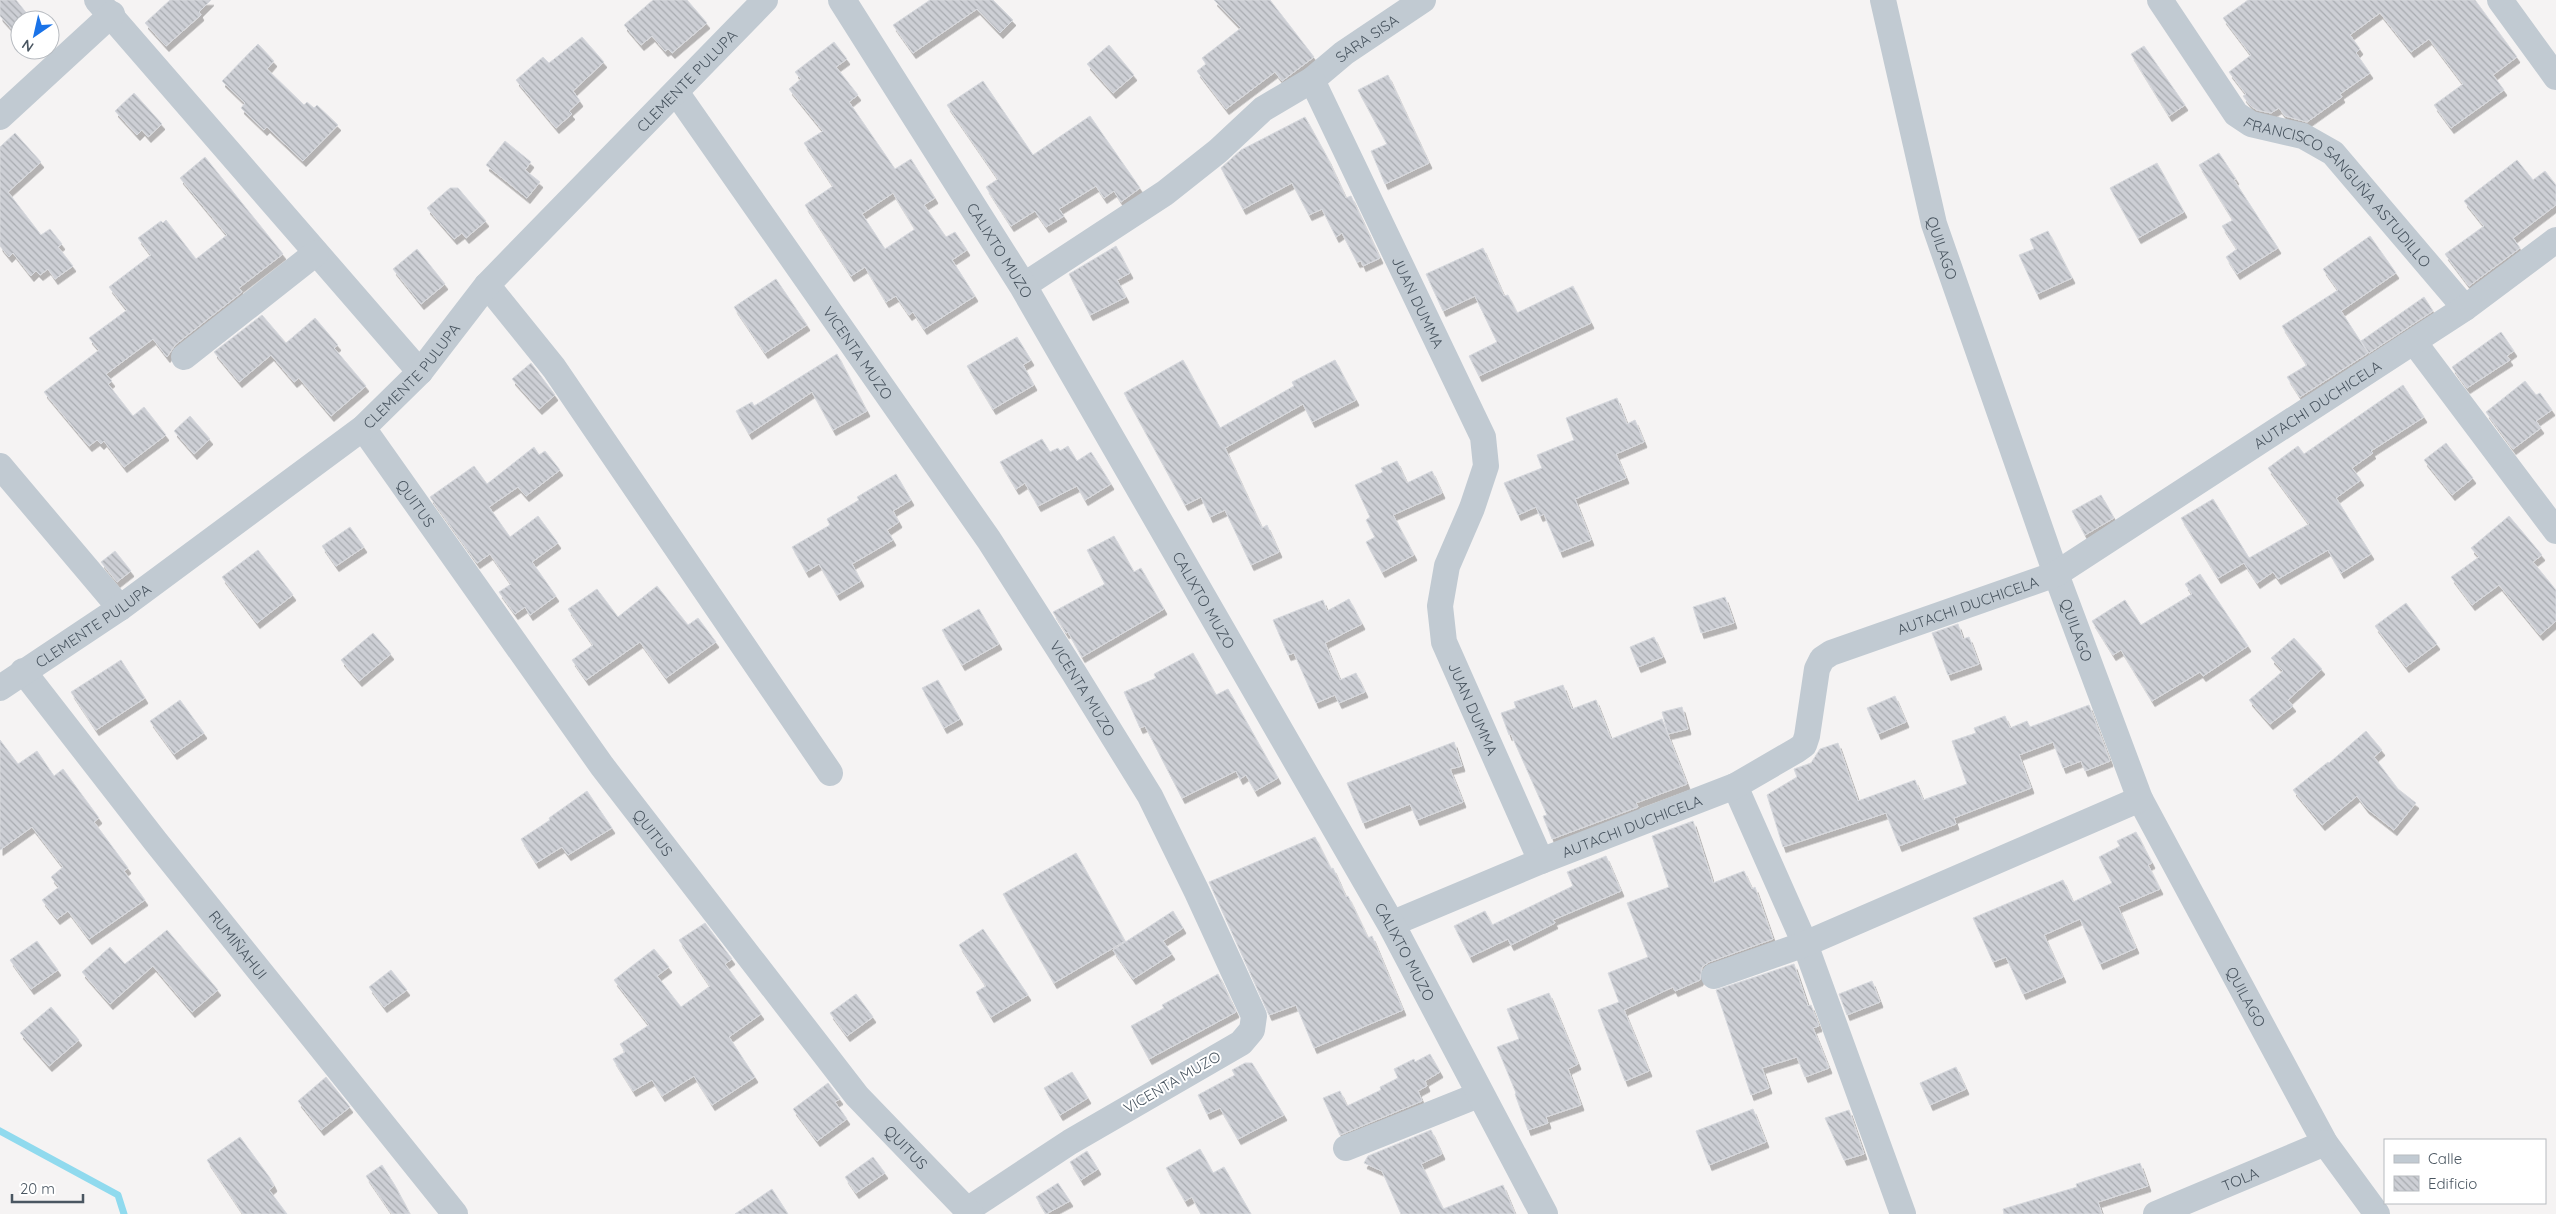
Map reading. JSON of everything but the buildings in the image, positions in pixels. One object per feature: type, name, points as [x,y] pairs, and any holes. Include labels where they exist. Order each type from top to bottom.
[{"type":"street","name":"CLEMENTE PULUPA","points":[[0,688],[120,608],[363,428],[420,372],[488,285],[764,0]]},
{"type":"street","name":"CALIXTO MUZO","points":[[842,0],[1023,286],[1392,924],[1544,1214]]},
{"type":"street","name":"SARA SISA","points":[[1312,80],[1344,53],[1423,0]]},
{"type":"street","name":"QUILAGO","points":[[1883,0],[1934,224],[2056,574],[2140,799],[2325,1143],[2378,1214]]},
{"type":"street","name":"FRANCISCO SANGUÑA ASTUDILLO","points":[[2160,0],[2236,114],[2251,124],[2303,136],[2333,153],[2465,308]]},
{"type":"street","points":[[2500,0],[2556,77]]},
{"type":"street","points":[[0,117],[105,7],[420,372]]},
{"type":"street","points":[[1023,286],[1165,193],[1218,151],[1263,109],[1312,80]]},
{"type":"street","name":"JUAN DUMMA","points":[[1312,80],[1483,437],[1486,466],[1472,508],[1447,566],[1440,606],[1444,642],[1541,861]]},
{"type":"street","name":"VICENTA MUZO","points":[[676,92],[989,540],[1074,673],[1150,796],[1254,1016],[1252,1030],[1241,1043],[1070,1142],[969,1212]]},
{"type":"street","name":"AUTACHI DUCHICELA","points":[[1392,924],[1541,861],[1735,786],[1804,744],[1807,736],[1817,669],[1822,660],[1831,653],[2056,574],[2465,308],[2556,240]]},
{"type":"street","points":[[184,357],[316,253]]},
{"type":"street","points":[[488,285],[554,368],[830,773]]},
{"type":"street","points":[[2414,342],[2556,531]]},
{"type":"street","name":"QUITUS","points":[[363,428],[614,782],[857,1096],[969,1212]]},
{"type":"street","points":[[0,466],[120,608]]},
{"type":"street","name":"RUMIÑAHUI","points":[[23,671],[156,842],[455,1214]]},
{"type":"street","points":[[1735,786],[1805,944],[1903,1214]]},
{"type":"street","points":[[1714,976],[1805,944],[2140,799]]},
{"type":"street","points":[[1346,1148],[1481,1094]]},
{"type":"street","name":"TOLA","points":[[2156,1214],[2325,1143]]},
{"type":"waterway","points":[[0,1131],[118,1195],[124,1214]]}]
